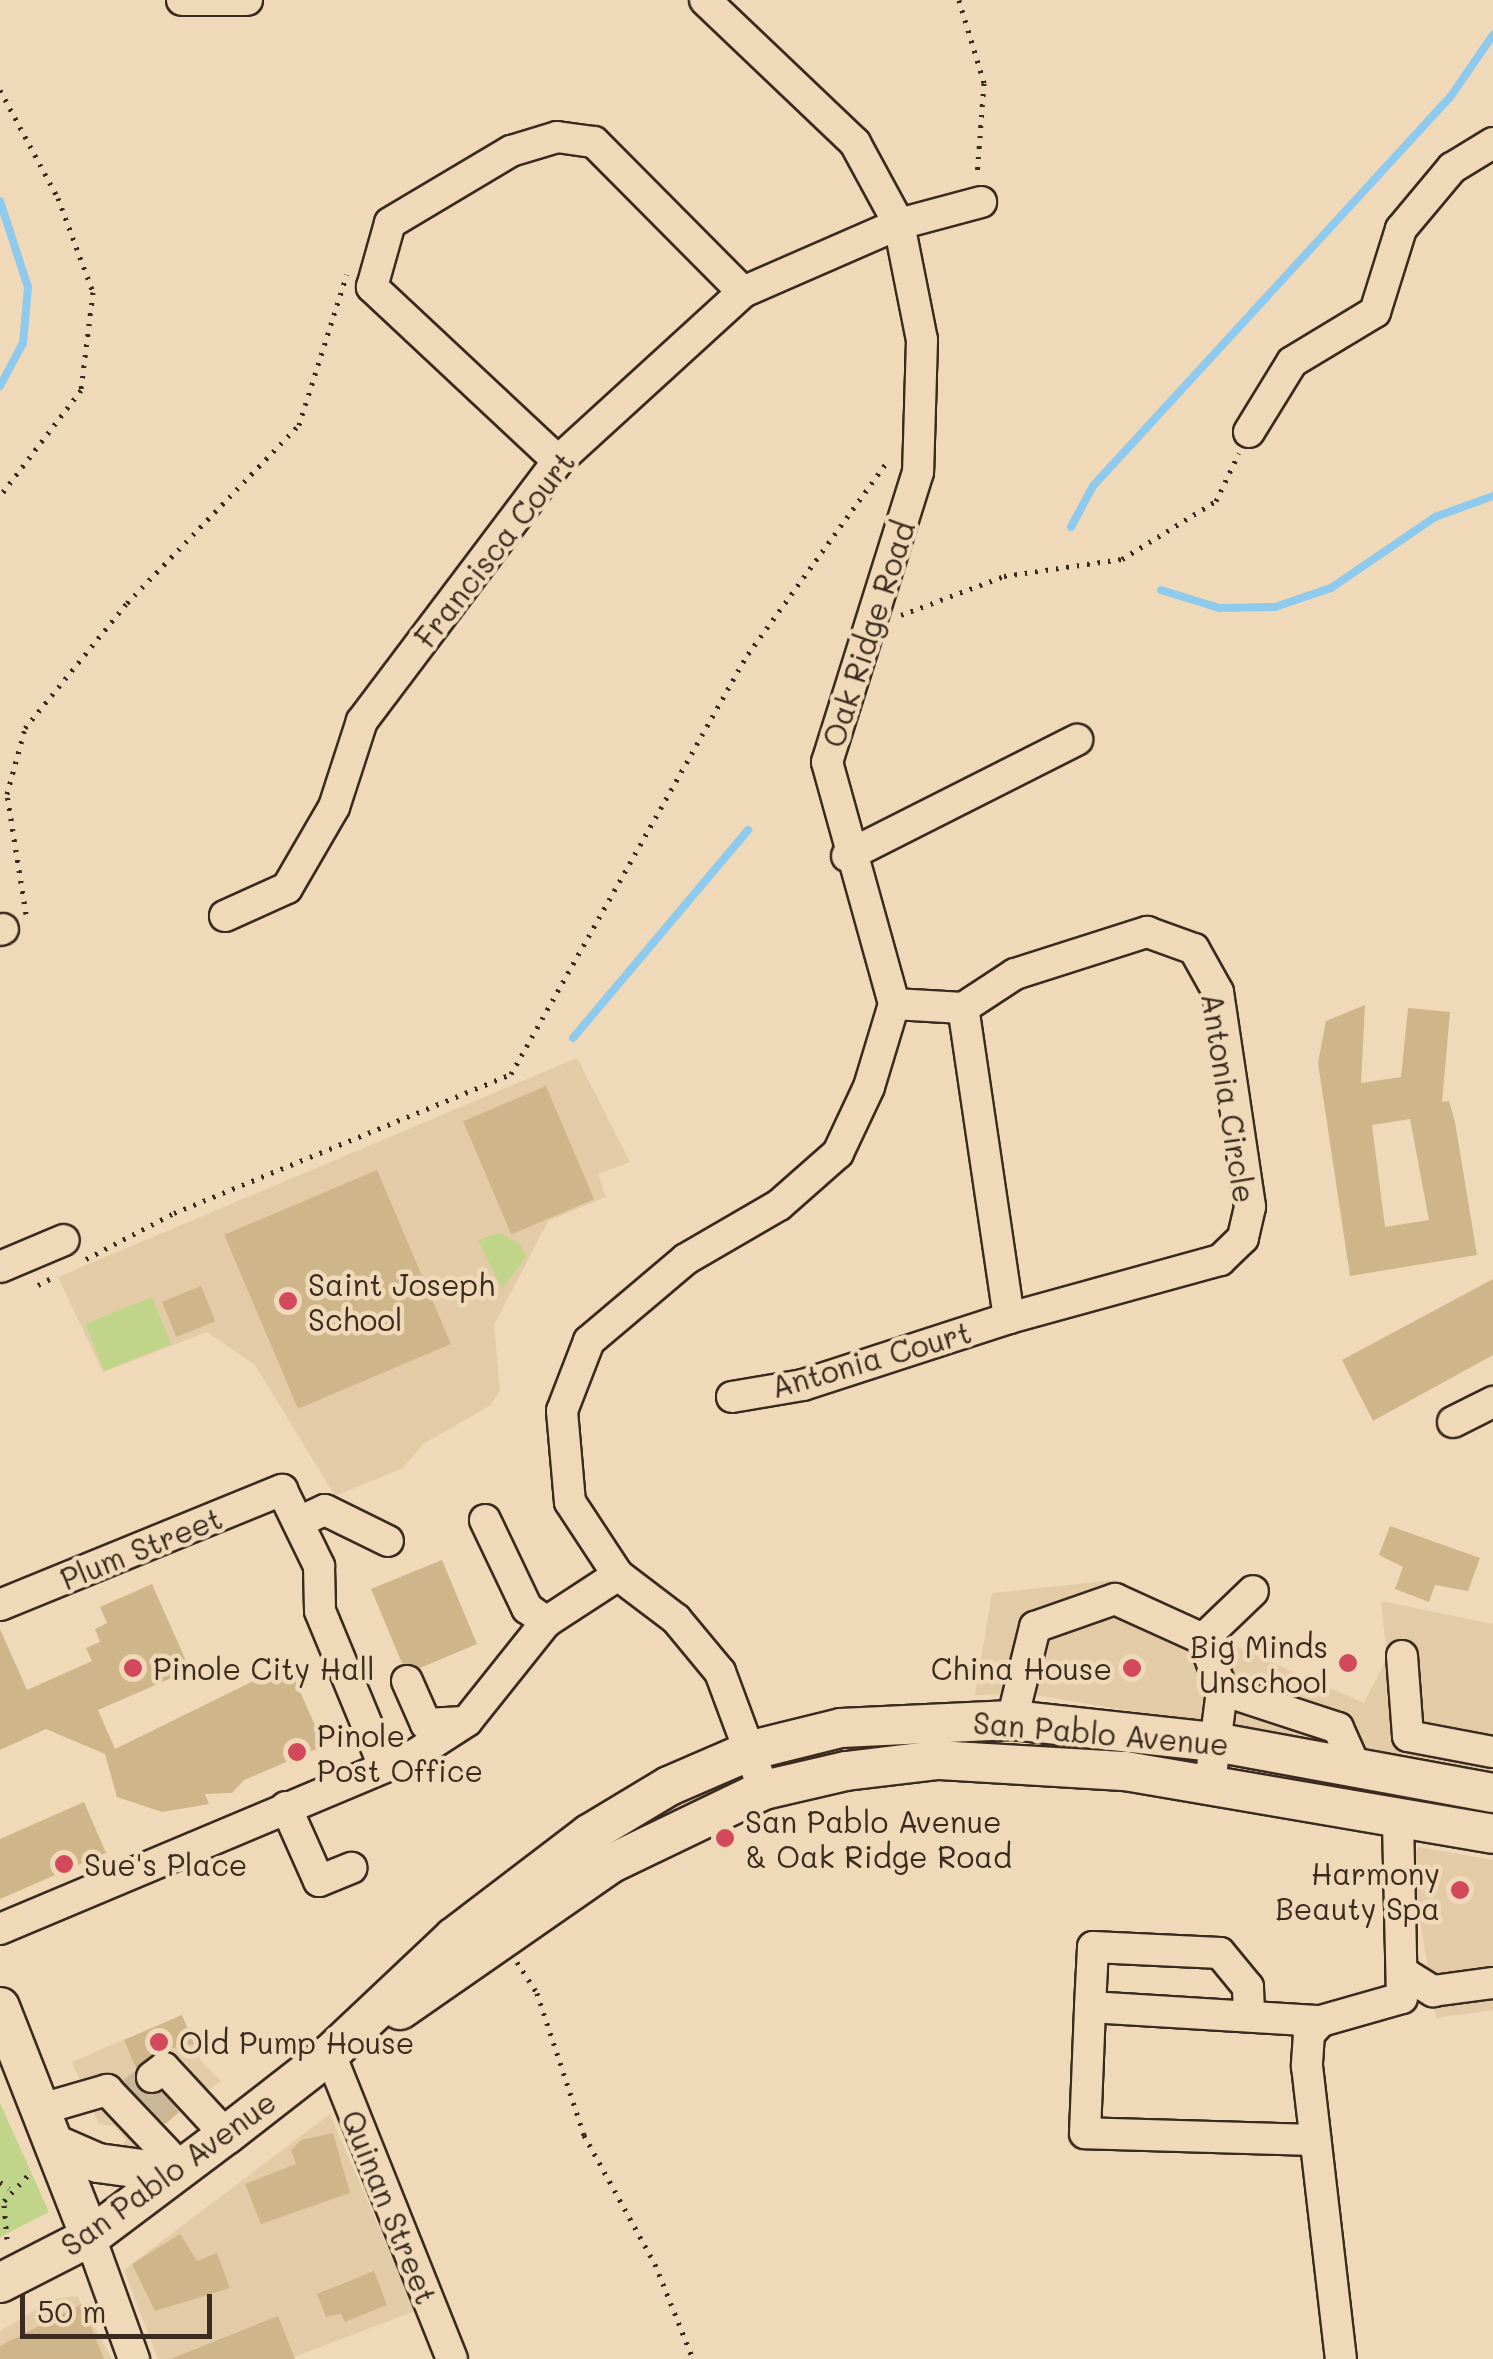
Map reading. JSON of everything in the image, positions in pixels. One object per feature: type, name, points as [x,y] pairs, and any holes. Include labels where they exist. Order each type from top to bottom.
[{"type":"main road","name":"San Pablo Avenue","points":[[330,2054],[454,1937],[590,1834],[752,1750],[841,1728],[1012,1720],[1215,1742],[1492,1786]]},
{"type":"main road","name":"San Pablo Avenue","points":[[0,2283],[90,2236],[330,2054],[502,1944],[610,1864],[764,1790],[938,1760],[1210,1783],[1487,1833]]},
{"type":"main road","points":[[0,2007],[45,2108],[47,2158],[90,2236]]},
{"type":"main road","points":[[47,2158],[175,2170]]},
{"type":"street","points":[[182,0],[248,0]]},
{"type":"street","name":"Oak Ridge Road","points":[[706,0],[856,143],[898,224],[922,340],[918,472],[827,762],[847,856],[894,1004]]},
{"type":"street","points":[[558,461],[390,311],[372,287],[377,249],[390,222],[511,151],[556,137],[594,142],[744,292]]},
{"type":"street","points":[[1249,432],[1292,362],[1375,312],[1401,229],[1452,168],[1493,143]]},
{"type":"street","name":"Francisca Court","points":[[225,916],[286,888],[334,807],[362,721],[558,461],[744,292],[898,224],[981,202]]},
{"type":"street","points":[[847,856],[1077,740]]},
{"type":"street","name":"Antonia Circle","points":[[963,1008],[1015,974],[1148,932],[1194,949],[1218,992],[1250,1207],[1243,1238],[1220,1260],[1008,1318]]},
{"type":"street","points":[[764,1790],[720,1672],[676,1619],[618,1575],[570,1502],[562,1411],[590,1341],[686,1259],[780,1206],[838,1153],[869,1088],[894,1004],[963,1008],[1008,1318]]},
{"type":"street","points":[[0,1267],[70,1253]]},
{"type":"street","name":"Antonia Court","points":[[732,1397],[803,1385],[1008,1318]]},
{"type":"street","points":[[1453,1422],[1493,1402]]},
{"type":"street","name":"Plum Street","points":[[0,1605],[282,1490],[301,1522]]},
{"type":"street","points":[[384,1766],[320,1611],[320,1566],[301,1522],[325,1510],[388,1541]]},
{"type":"street","points":[[485,1520],[527,1608],[546,1622]]},
{"type":"street","points":[[0,1929],[416,1754],[466,1722],[546,1622],[618,1575]]},
{"type":"street","points":[[1203,1640],[1253,1590]]},
{"type":"street","points":[[1012,1720],[1036,1627],[1114,1599],[1203,1640],[1222,1690],[1210,1783]]},
{"type":"street","points":[[1402,1656],[1408,1736],[1493,1752]]},
{"type":"street","points":[[408,1681],[426,1724],[466,1722]]},
{"type":"street","points":[[1222,1690],[1338,1728],[1354,1764]]},
{"type":"street","points":[[1487,1833],[1492,1786]]},
{"type":"street","points":[[286,1807],[320,1882],[352,1868]]},
{"type":"street","points":[[1090,2007],[1321,2021],[1402,1998],[1408,1975],[1393,1844],[1398,1817]]},
{"type":"street","points":[[1250,2016],[1248,1987],[1220,1954],[1093,1947],[1085,2132],[1315,2140]]},
{"type":"street","points":[[1408,1975],[1433,1991],[1493,1983]]},
{"type":"street","points":[[1321,2021],[1309,2034],[1315,2140],[1341,2359]]},
{"type":"street","name":"Quinan Street","points":[[330,2054],[452,2359]]},
{"type":"street","points":[[45,2108],[108,2090],[226,2135]]},
{"type":"street","points":[[155,2105],[175,2170]]},
{"type":"street","points":[[90,2236],[134,2359]]},
{"type":"path","points":[[959,0],[984,83],[975,160],[981,202]]},
{"type":"path","points":[[0,90],[58,198],[94,292],[81,390],[0,496]]},
{"type":"path","points":[[1,929],[26,914],[8,794],[25,728],[126,603],[299,424],[339,281],[377,249]]},
{"type":"path","points":[[70,1253],[511,1074],[748,654],[876,473],[920,428]]},
{"type":"path","points":[[866,630],[950,591],[1076,570],[1153,544],[1216,501],[1249,432]]},
{"type":"path","points":[[38,1285],[64,1272]]},
{"type":"path","points":[[502,1944],[537,1992],[584,2135],[655,2264],[694,2359]]},
{"type":"path","points":[[7,2239],[1,2213],[9,2188],[47,2158]]},
{"type":"path","points":[[0,2182],[9,2188]]},
{"type":"shaded area","name":"Saint Joseph School","points":[[577,1058],[630,1162],[598,1174],[606,1197],[548,1221],[494,1325],[500,1390],[491,1405],[423,1444],[403,1468],[335,1496],[255,1365],[207,1332],[103,1372],[58,1277]]},
{"type":"shaded area","points":[[1115,1580],[1226,1642],[1364,1703],[1387,1658],[1381,1601],[1493,1624],[1493,1771],[1029,1694],[975,1695],[992,1593]]},
{"type":"shaded area","points":[[1419,1847],[1493,1860],[1493,2010],[1436,2018],[1410,1859]]},
{"type":"shaded area","points":[[182,2015],[201,2061],[221,2081],[134,2148],[121,2149],[126,2140],[114,2126],[99,2124],[72,2062]]},
{"type":"shaded area","points":[[330,2114],[415,2311],[289,2359],[158,2359],[124,2270]]},
{"type":"shaded area","points":[[77,2296],[112,2359],[0,2359],[0,2331],[54,2299]]},
{"type":"green space","points":[[500,1233],[520,1244],[526,1257],[502,1289],[478,1240]]},
{"type":"green space","points":[[152,1297],[171,1344],[104,1371],[85,1324]]},
{"type":"green space","points":[[0,2103],[49,2212],[0,2237]]},
{"type":"building","points":[[1365,1005],[1361,1083],[1401,1077],[1408,1008],[1450,1012],[1442,1102],[1449,1101],[1455,1122],[1477,1255],[1350,1276],[1318,1063],[1326,1021]],"holes":[[[1410,1119],[1429,1220],[1385,1227],[1372,1125]]]},
{"type":"building","points":[[546,1086],[594,1199],[511,1234],[463,1121]]},
{"type":"building","points":[[377,1170],[451,1344],[298,1409],[224,1235]]},
{"type":"building","points":[[1493,1279],[1493,1355],[1373,1421],[1342,1360]]},
{"type":"building","points":[[201,1286],[215,1321],[176,1337],[162,1302]]},
{"type":"building","points":[[1390,1526],[1480,1558],[1468,1591],[1435,1585],[1429,1602],[1395,1589],[1403,1567],[1379,1555]]},
{"type":"building","points":[[442,1560],[477,1644],[420,1668],[402,1663],[371,1589]]},
{"type":"building","points":[[152,1584],[190,1670],[98,1710],[115,1749],[288,1664],[324,1746],[244,1780],[232,1793],[205,1794],[209,1804],[162,1812],[117,1797],[105,1754],[46,1729],[0,1750],[0,1629],[27,1690],[92,1661],[86,1648],[100,1642],[95,1629],[107,1623],[100,1607]]},
{"type":"building","points":[[84,1802],[106,1853],[0,1899],[0,1839]]},
{"type":"building","name":"Old Pump House","points":[[182,2015],[194,2044],[160,2050],[136,2068],[124,2040]]},
{"type":"building","points":[[133,2079],[144,2094],[161,2093],[179,2112],[165,2124],[127,2084]]},
{"type":"building","points":[[333,2133],[350,2193],[261,2224],[245,2184],[296,2164],[291,2150],[301,2140]]},
{"type":"building","points":[[180,2234],[197,2261],[217,2253],[230,2288],[155,2311],[132,2264]]},
{"type":"building","points":[[374,2271],[387,2305],[345,2322],[341,2314],[326,2317],[317,2294]]},
{"type":"building","points":[[82,2304],[104,2359],[0,2359],[0,2346]]},
{"type":"building","points":[[278,2316],[295,2359],[173,2359],[173,2358]]},
{"type":"waterway","points":[[1071,527],[1093,486],[1451,96],[1493,35]]},
{"type":"waterway","points":[[0,201],[28,287],[23,343],[0,386]]},
{"type":"waterway","points":[[1161,590],[1219,608],[1275,607],[1331,588],[1435,517],[1493,496]]},
{"type":"waterway","points":[[573,1038],[748,830]]},
{"type":"tunnel","points":[[131,2093],[152,2077]]},
{"type":"tunnel","points":[[146,2112],[167,2096]]},
{"type":"place","name":"Saint Joseph School","points":[[288,1301]]},
{"type":"place","name":"Big Minds Unschool","points":[[1348,1663]]},
{"type":"place","name":"Pinole City Hall","points":[[133,1668]]},
{"type":"place","name":"China House","points":[[1132,1668]]},
{"type":"place","name":"Pinole Post Office","points":[[297,1752]]},
{"type":"place","name":"San Pablo Avenue & Oak Ridge Road","points":[[725,1838]]},
{"type":"place","name":"Sue's Place","points":[[64,1864]]},
{"type":"place","name":"Harmony Beauty Spa","points":[[1460,1890]]},
{"type":"place","name":"Old Pump House","points":[[159,2042]]}]
